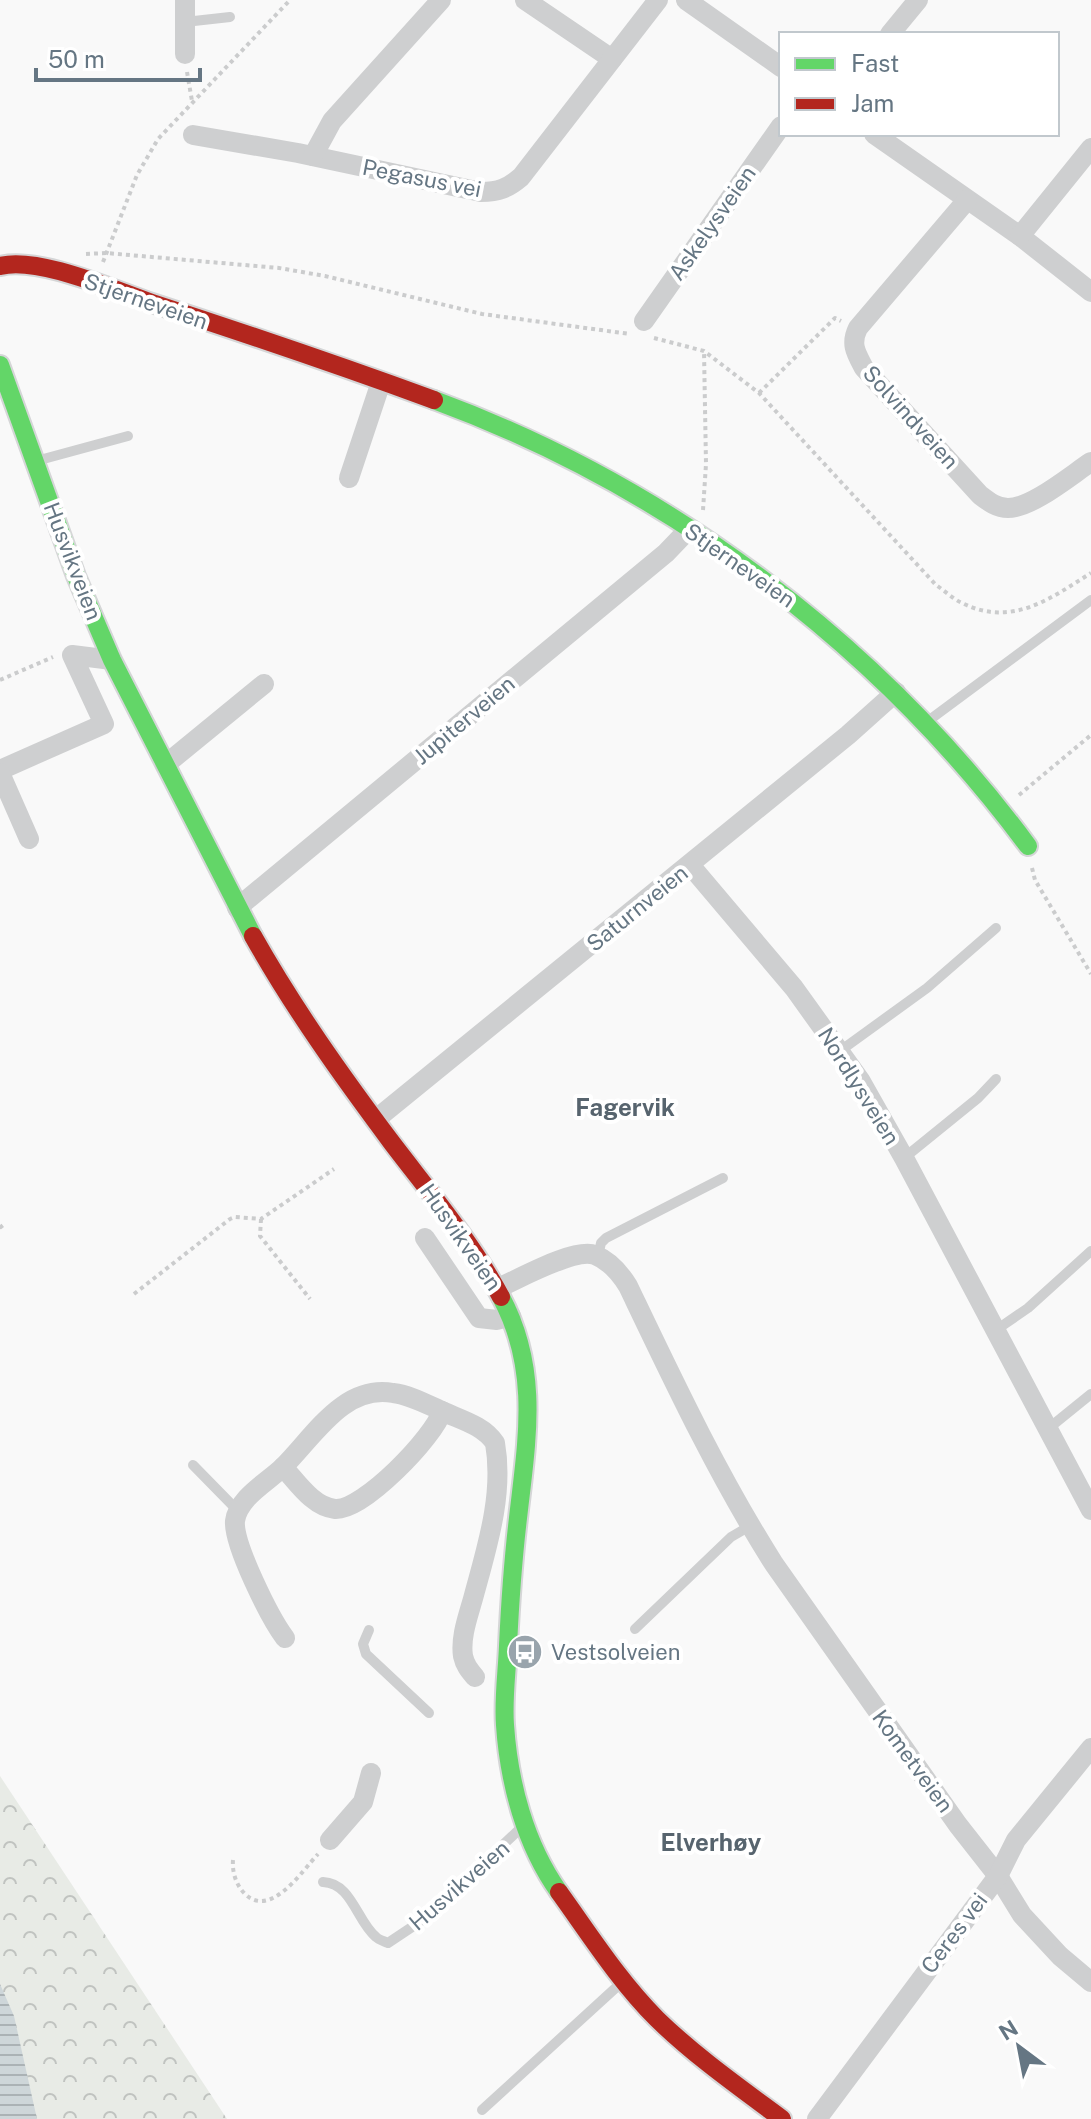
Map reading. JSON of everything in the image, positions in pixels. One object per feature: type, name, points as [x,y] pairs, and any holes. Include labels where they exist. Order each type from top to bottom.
[{"type":"main road","name":"Stjerneveien","points":[[0,266],[12,263],[54,270],[381,382],[510,430],[642,497],[743,563],[806,611],[896,692],[1002,809],[1028,846]]},
{"type":"main road","name":"Husvikveien","points":[[0,365],[76,576],[112,660],[237,908],[287,997],[335,1067],[456,1224],[498,1288],[511,1316],[525,1360],[529,1397],[512,1565],[505,1724],[516,1799],[524,1824],[552,1882],[623,1981],[656,2018],[697,2055],[782,2119]]},
{"type":"street","points":[[185,0],[185,54]]},
{"type":"street","points":[[313,156],[332,121],[441,0]]},
{"type":"street","points":[[525,0],[612,59]]},
{"type":"street","name":"Pegasus vei","points":[[193,135],[313,156],[481,192],[497,192],[521,177],[658,0]]},
{"type":"street","points":[[686,0],[779,66]]},
{"type":"street","points":[[892,32],[918,0]]},
{"type":"street","name":"Askelysveien","points":[[644,331],[779,129]]},
{"type":"street","points":[[877,136],[1020,236],[1091,292]]},
{"type":"street","points":[[1020,236],[1091,148]]},
{"type":"street","points":[[858,328],[967,200]]},
{"type":"street","name":"Solvindveien","points":[[858,328],[853,338],[855,352],[864,368],[980,495],[992,504],[1003,508],[1020,505],[1091,462]]},
{"type":"street","points":[[349,478],[381,382]]},
{"type":"street","name":"Jupiterveien","points":[[237,908],[695,532]]},
{"type":"street","name":"Husvikveien","points":[[72,655],[112,660]]},
{"type":"street","name":"Husvikveien","points":[[29,839],[0,771],[104,724],[72,655]]},
{"type":"street","points":[[165,765],[264,684]]},
{"type":"street","name":"Saturnveien","points":[[375,1120],[690,865],[896,692]]},
{"type":"street","name":"Nordlysveien","points":[[690,865],[794,988],[860,1080],[1091,1510]]},
{"type":"street","points":[[425,1238],[479,1318],[497,1320],[511,1316]]},
{"type":"street","points":[[498,1288],[574,1255],[591,1253],[598,1256]]},
{"type":"street","name":"Kometveien","points":[[598,1256],[617,1270],[628,1286],[750,1526],[845,1666],[998,1876],[1022,1915],[1040,1937],[1091,1982]]},
{"type":"street","points":[[285,1638],[263,1601],[243,1551],[235,1525],[238,1511],[248,1497],[283,1467],[331,1415],[359,1397],[391,1392],[408,1396],[480,1428],[492,1438],[498,1457],[488,1546],[463,1639],[466,1667],[475,1677]]},
{"type":"street","points":[[283,1467],[319,1503],[340,1509],[358,1501],[379,1485],[434,1430],[442,1411]]},
{"type":"street","name":"Ceres vei","points":[[817,2119],[998,1876],[1016,1840],[1091,1748]]},
{"type":"street","points":[[330,1840],[363,1802],[371,1773]]},
{"type":"lane","points":[[185,22],[230,17]]},
{"type":"lane","points":[[34,462],[128,436]]},
{"type":"lane","points":[[926,722],[1091,600]]},
{"type":"lane","points":[[840,1051],[927,988],[996,928]]},
{"type":"lane","points":[[904,1158],[978,1098],[996,1079]]},
{"type":"lane","points":[[598,1256],[601,1243],[606,1238],[723,1178]]},
{"type":"lane","points":[[996,1330],[1028,1308],[1091,1251]]},
{"type":"lane","points":[[1049,1428],[1091,1394]]},
{"type":"lane","points":[[193,1465],[238,1511]]},
{"type":"lane","points":[[635,1629],[731,1537],[750,1526]]},
{"type":"lane","points":[[369,1630],[363,1644],[366,1654],[429,1713]]},
{"type":"lane","name":"Husvikveien","points":[[323,1882],[332,1882],[343,1891],[375,1937],[388,1943],[424,1919],[524,1824]]},
{"type":"lane","points":[[482,2110],[623,1981]]},
{"type":"path","points":[[185,54],[192,101]]},
{"type":"path","points":[[106,253],[279,268],[482,314],[644,331],[704,351],[759,393],[936,585],[962,603],[986,611],[1029,609],[1091,573]]},
{"type":"path","points":[[759,393],[835,318],[858,328]]},
{"type":"path","points":[[695,532],[706,464],[704,351]]},
{"type":"path","points":[[0,680],[52,657],[72,655]]},
{"type":"path","points":[[1002,809],[1091,735]]},
{"type":"path","points":[[1028,846],[1035,880],[1091,974]]},
{"type":"path","points":[[134,1294],[230,1219],[261,1219],[334,1169]]},
{"type":"path","points":[[261,1219],[260,1236],[310,1299]]},
{"type":"path","points":[[233,1860],[235,1878],[243,1893],[263,1903],[283,1891],[330,1840]]},
{"type":"green space","points":[[0,1776],[227,2119],[0,2119]]},
{"type":"shaded area","points":[[0,1984],[14,2016],[37,2119],[0,2119]]},
{"type":"traffic: fast","points":[[0,365],[76,576],[112,660],[253,936]]},
{"type":"traffic: fast","points":[[434,400],[521,436],[605,478],[686,526],[764,580],[837,639],[906,704],[969,773],[1028,846]]},
{"type":"traffic: fast","points":[[501,1297],[521,1351],[528,1405],[505,1686],[507,1747],[515,1791],[528,1833],[559,1892]]},
{"type":"traffic: jam","points":[[0,266],[34,266],[76,276],[434,400]]},
{"type":"traffic: jam","points":[[253,936],[319,1042],[463,1237],[501,1297]]},
{"type":"traffic: jam","points":[[559,1892],[617,1973],[657,2019],[782,2119]]},
{"type":"place","name":"Vestsolveien","points":[[525,1652]]},
{"type":"district","name":"Fagervik","points":[[625,1107]]},
{"type":"district","name":"Elverhøy","points":[[711,1842]]}]
